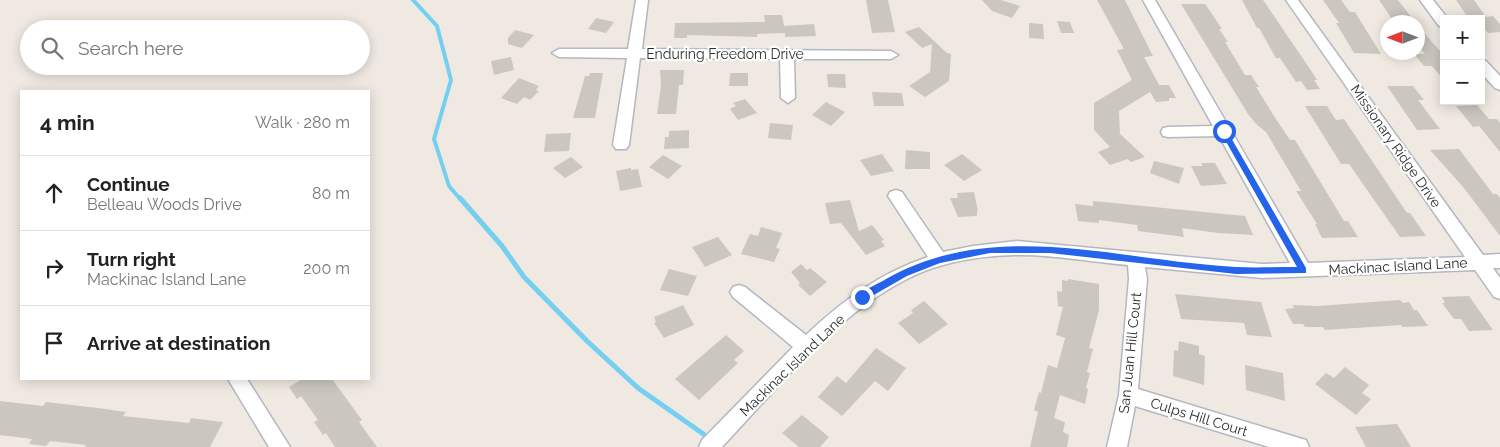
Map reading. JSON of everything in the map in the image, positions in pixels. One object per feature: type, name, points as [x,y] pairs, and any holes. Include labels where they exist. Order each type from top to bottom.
[{"type":"street","points":[[621,145],[642,0]]},
{"type":"street","points":[[1149,0],[1303,270]]},
{"type":"street","name":"Missionary Ridge Drive","points":[[1292,0],[1500,292]]},
{"type":"street","points":[[1426,0],[1440,18]]},
{"type":"street","name":"Enduring Freedom Drive","points":[[559,53],[891,55]]},
{"type":"street","points":[[786,55],[788,98]]},
{"type":"street","points":[[1485,68],[1500,85]]},
{"type":"street","points":[[1168,132],[1224,131]]},
{"type":"street","points":[[896,196],[939,260]]},
{"type":"street","name":"Mackinac Island Lane","points":[[709,447],[807,347],[862,297],[904,273],[939,260],[990,249],[1017,248],[1236,270],[1426,266],[1500,261]]},
{"type":"street","name":"San Juan Hill Court","points":[[1117,447],[1128,395],[1138,279],[1136,259]]},
{"type":"street","points":[[739,292],[807,347]]},
{"type":"street","points":[[238,380],[279,447]]},
{"type":"street","name":"Culps Hill Court","points":[[1128,395],[1299,447]]},
{"type":"building","points":[[866,0],[888,0],[895,32],[872,33]]},
{"type":"building","points":[[982,0],[1001,0],[1020,6],[1012,18],[992,11]]},
{"type":"building","points":[[1097,0],[1125,0],[1153,56],[1144,57],[1159,85],[1169,85],[1176,98],[1169,98],[1169,101],[1156,102],[1150,92],[1119,111],[1120,134],[1145,157],[1131,162],[1128,159],[1110,165],[1098,152],[1110,147],[1094,130],[1094,103],[1132,80],[1117,50],[1124,49]]},
{"type":"building","points":[[1242,0],[1263,0],[1312,72],[1317,80],[1314,80],[1320,89],[1307,90],[1301,81],[1296,82],[1280,58],[1276,58]]},
{"type":"building","points":[[1323,0],[1341,0],[1350,12],[1355,12],[1380,54],[1354,53],[1336,23],[1339,23]]},
{"type":"building","points":[[1379,0],[1398,0],[1410,15],[1389,15]]},
{"type":"building","points":[[1456,0],[1474,0],[1485,15],[1466,15]]},
{"type":"building","points":[[1181,4],[1205,4],[1222,29],[1219,29],[1228,42],[1225,42],[1245,75],[1251,75],[1259,87],[1256,87],[1274,116],[1290,140],[1295,140],[1344,221],[1348,221],[1358,237],[1322,238],[1315,224],[1317,224],[1296,191],[1301,191],[1266,132],[1248,114]]},
{"type":"building","points":[[764,15],[782,15],[784,26],[814,24],[816,36],[785,37],[785,33],[757,34],[757,37],[687,35],[687,38],[674,38],[675,23],[765,22]]},
{"type":"building","points":[[1485,16],[1493,16],[1500,24],[1500,32],[1488,33],[1485,30]]},
{"type":"building","points":[[596,18],[614,22],[606,33],[588,29]]},
{"type":"building","points":[[1057,21],[1070,22],[1074,33],[1061,33]]},
{"type":"building","points":[[1029,23],[1043,24],[1044,39],[1029,38]]},
{"type":"building","points":[[919,27],[947,53],[951,54],[949,81],[925,97],[909,86],[930,72],[932,44],[922,48],[905,32]]},
{"type":"building","points":[[515,30],[534,35],[522,48],[508,44],[508,38]]},
{"type":"building","points":[[1425,34],[1440,51],[1440,75],[1432,66],[1424,66],[1419,60],[1425,60]]},
{"type":"building","points":[[511,57],[514,70],[494,75],[491,61]]},
{"type":"building","points":[[660,70],[684,70],[683,85],[679,85],[676,114],[657,114],[661,86]]},
{"type":"building","points":[[590,73],[603,73],[595,118],[573,118],[585,76],[589,76]]},
{"type":"building","points":[[730,73],[748,73],[748,86],[729,86]]},
{"type":"building","points":[[827,74],[845,74],[846,88],[828,87]]},
{"type":"building","points":[[519,78],[539,86],[536,90],[539,91],[530,100],[524,97],[517,104],[501,98]]},
{"type":"building","points":[[1387,86],[1413,86],[1424,100],[1418,100],[1440,129],[1417,130]]},
{"type":"building","points":[[872,92],[902,93],[904,106],[874,106]]},
{"type":"building","points":[[745,99],[757,113],[738,120],[730,109],[736,106],[733,103]]},
{"type":"building","points":[[826,102],[845,112],[831,126],[812,115]]},
{"type":"building","points":[[1477,105],[1489,119],[1497,119],[1500,123],[1500,152],[1479,126],[1473,127],[1456,106]]},
{"type":"building","points":[[1305,106],[1327,106],[1336,120],[1344,119],[1407,213],[1410,213],[1426,236],[1400,237],[1349,164],[1341,164]]},
{"type":"building","points":[[770,123],[793,125],[791,140],[768,138]]},
{"type":"building","points":[[689,130],[689,148],[664,149],[665,137],[669,137],[669,131]]},
{"type":"building","points":[[571,133],[569,151],[544,152],[546,134]]},
{"type":"building","points":[[1459,149],[1493,194],[1497,194],[1500,198],[1500,236],[1464,188],[1430,150]]},
{"type":"building","points":[[906,150],[930,152],[930,169],[905,169]]},
{"type":"building","points":[[882,154],[894,171],[871,176],[860,160]]},
{"type":"building","points":[[962,154],[982,170],[964,181],[944,165]]},
{"type":"building","points":[[663,155],[682,166],[668,179],[649,167]]},
{"type":"building","points":[[571,157],[583,167],[565,178],[553,168]]},
{"type":"building","points":[[1154,161],[1184,168],[1179,184],[1150,173]]},
{"type":"building","points":[[1201,163],[1215,163],[1227,184],[1201,186],[1191,166],[1203,166]]},
{"type":"building","points":[[631,168],[631,170],[638,169],[642,187],[620,191],[616,171]]},
{"type":"building","points":[[974,192],[978,211],[977,216],[958,217],[950,198],[958,198],[957,193]]},
{"type":"building","points":[[850,200],[859,231],[872,225],[884,240],[881,241],[885,246],[866,255],[841,223],[830,224],[825,203]]},
{"type":"building","points":[[1093,201],[1245,216],[1253,235],[1182,228],[1184,237],[1138,231],[1137,225],[1099,220],[1099,223],[1078,221],[1075,204],[1093,206]]},
{"type":"building","points":[[761,227],[782,233],[776,248],[780,249],[774,262],[741,254],[750,234],[758,236]]},
{"type":"building","points":[[718,237],[732,255],[705,267],[692,247]]},
{"type":"building","points":[[801,264],[807,270],[810,268],[827,282],[810,296],[798,285],[800,283],[791,272]]},
{"type":"building","points":[[669,269],[697,276],[688,296],[660,290]]},
{"type":"building","points":[[1068,279],[1099,284],[1099,310],[1089,348],[1093,349],[1087,372],[1090,373],[1086,388],[1088,389],[1085,404],[1060,395],[1054,418],[1065,422],[1063,432],[1069,435],[1067,447],[1030,447],[1038,412],[1034,410],[1039,392],[1041,393],[1048,365],[1057,368],[1065,338],[1056,335],[1063,307],[1058,306],[1057,291],[1062,292],[1062,280],[1068,281]]},
{"type":"building","points":[[1175,294],[1261,302],[1272,337],[1247,335],[1244,323],[1181,319]]},
{"type":"building","points":[[1469,296],[1493,330],[1469,331],[1461,319],[1454,319],[1442,303],[1445,303],[1442,297]]},
{"type":"building","points":[[1400,300],[1403,303],[1409,302],[1428,326],[1402,327],[1401,325],[1325,330],[1323,327],[1305,327],[1303,324],[1293,324],[1285,309],[1294,308],[1292,305],[1317,306]]},
{"type":"building","points":[[924,301],[948,324],[919,344],[898,323],[913,313],[911,310]]},
{"type":"building","points":[[683,305],[694,325],[664,338],[654,323],[656,322],[654,317]]},
{"type":"building","points":[[726,335],[744,351],[734,360],[738,363],[699,400],[675,379]]},
{"type":"building","points":[[1179,341],[1199,346],[1199,354],[1205,356],[1204,385],[1173,376],[1174,350],[1178,351]]},
{"type":"building","points":[[876,348],[906,368],[888,391],[875,381],[842,416],[818,397],[837,376],[846,383]]},
{"type":"building","points":[[1245,365],[1283,373],[1285,401],[1246,390]]},
{"type":"building","points":[[1345,367],[1369,385],[1362,393],[1371,399],[1356,415],[1315,384],[1326,373],[1334,378]]},
{"type":"building","points":[[300,380],[333,380],[362,420],[359,422],[377,447],[335,447],[326,433],[323,435],[314,422],[318,420],[301,396],[297,399],[289,387]]},
{"type":"building","points":[[0,401],[43,406],[46,402],[98,408],[126,412],[123,416],[189,423],[191,418],[223,422],[210,447],[85,447],[86,445],[50,441],[46,446],[29,444],[32,439],[0,435]]},
{"type":"building","points":[[802,415],[829,437],[820,447],[799,447],[782,433]]},
{"type":"building","points":[[1397,424],[1411,447],[1366,447],[1355,427]]},
{"type":"waterway","points":[[413,0],[437,26],[451,80],[434,139],[449,186],[461,200]]},
{"type":"waterway","points":[[460,198],[502,246],[524,277],[587,341],[638,388],[709,438]]},
{"type":"route","points":[[862,297],[904,273],[939,260],[990,249],[1050,249],[1236,270],[1303,270],[1224,131]]}]
